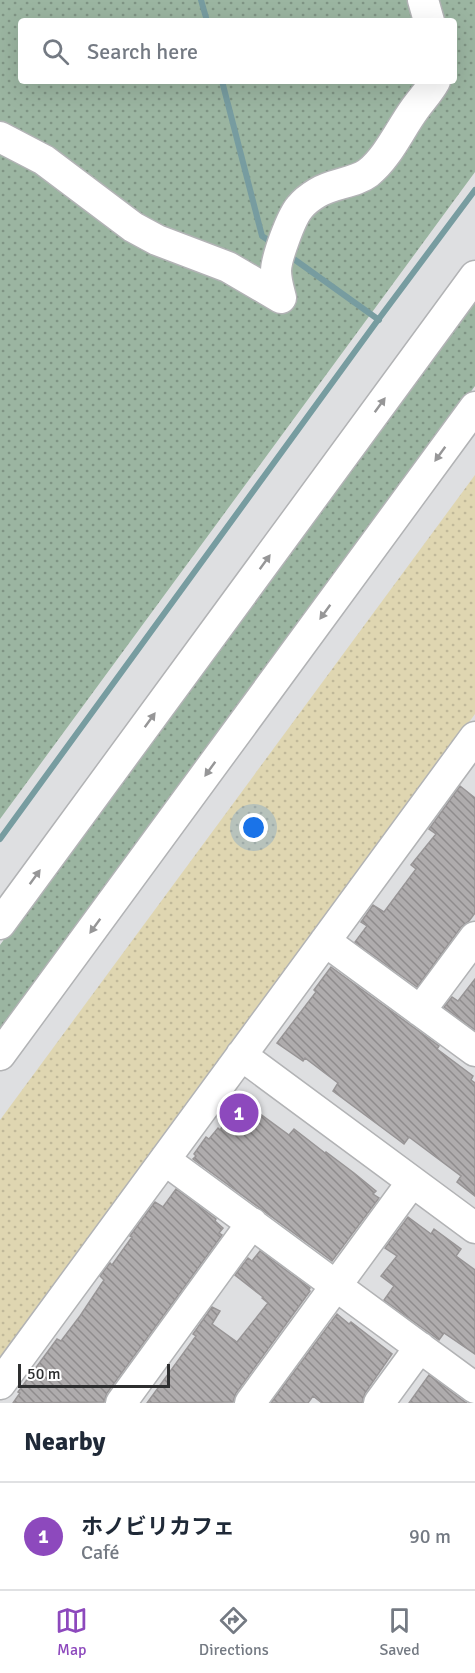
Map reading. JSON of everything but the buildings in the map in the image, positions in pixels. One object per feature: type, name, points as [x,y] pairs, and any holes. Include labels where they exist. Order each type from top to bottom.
[{"type":"street","points":[[423,0],[428,18]]},
{"type":"street","points":[[0,137],[44,160],[133,227],[157,240],[228,267],[281,298],[276,271],[278,257],[299,208],[316,193],[337,184],[355,180],[367,174],[379,163],[434,84]]},
{"type":"street","points":[[0,924],[475,276]]},
{"type":"street","points":[[0,1056],[475,407]]},
{"type":"street","points":[[0,1384],[475,737]]},
{"type":"street","points":[[420,1011],[475,937]]},
{"type":"street","points":[[325,941],[475,1051]]},
{"type":"street","points":[[241,1055],[475,1228]]},
{"type":"street","points":[[165,1160],[475,1388]]},
{"type":"street","points":[[250,1403],[412,1182]]},
{"type":"street","points":[[121,1403],[252,1223]]},
{"type":"street","points":[[379,1403],[420,1347]]},
{"type":"green space","points":[[0,0],[475,0],[475,172],[0,819]]},
{"type":"green space","points":[[475,294],[475,386],[0,1034],[0,945]]},
{"type":"sand","points":[[475,475],[475,714],[0,1364],[0,1120]]},
{"type":"waterway","points":[[201,0],[206,18]]},
{"type":"waterway","points":[[223,84],[262,236],[271,242]]},
{"type":"waterway","points":[[0,839],[475,190]]},
{"type":"waterway","points":[[291,257],[379,320]]},
{"type":"place","name":"ホノビリカフェ","points":[[239,1113]]}]
